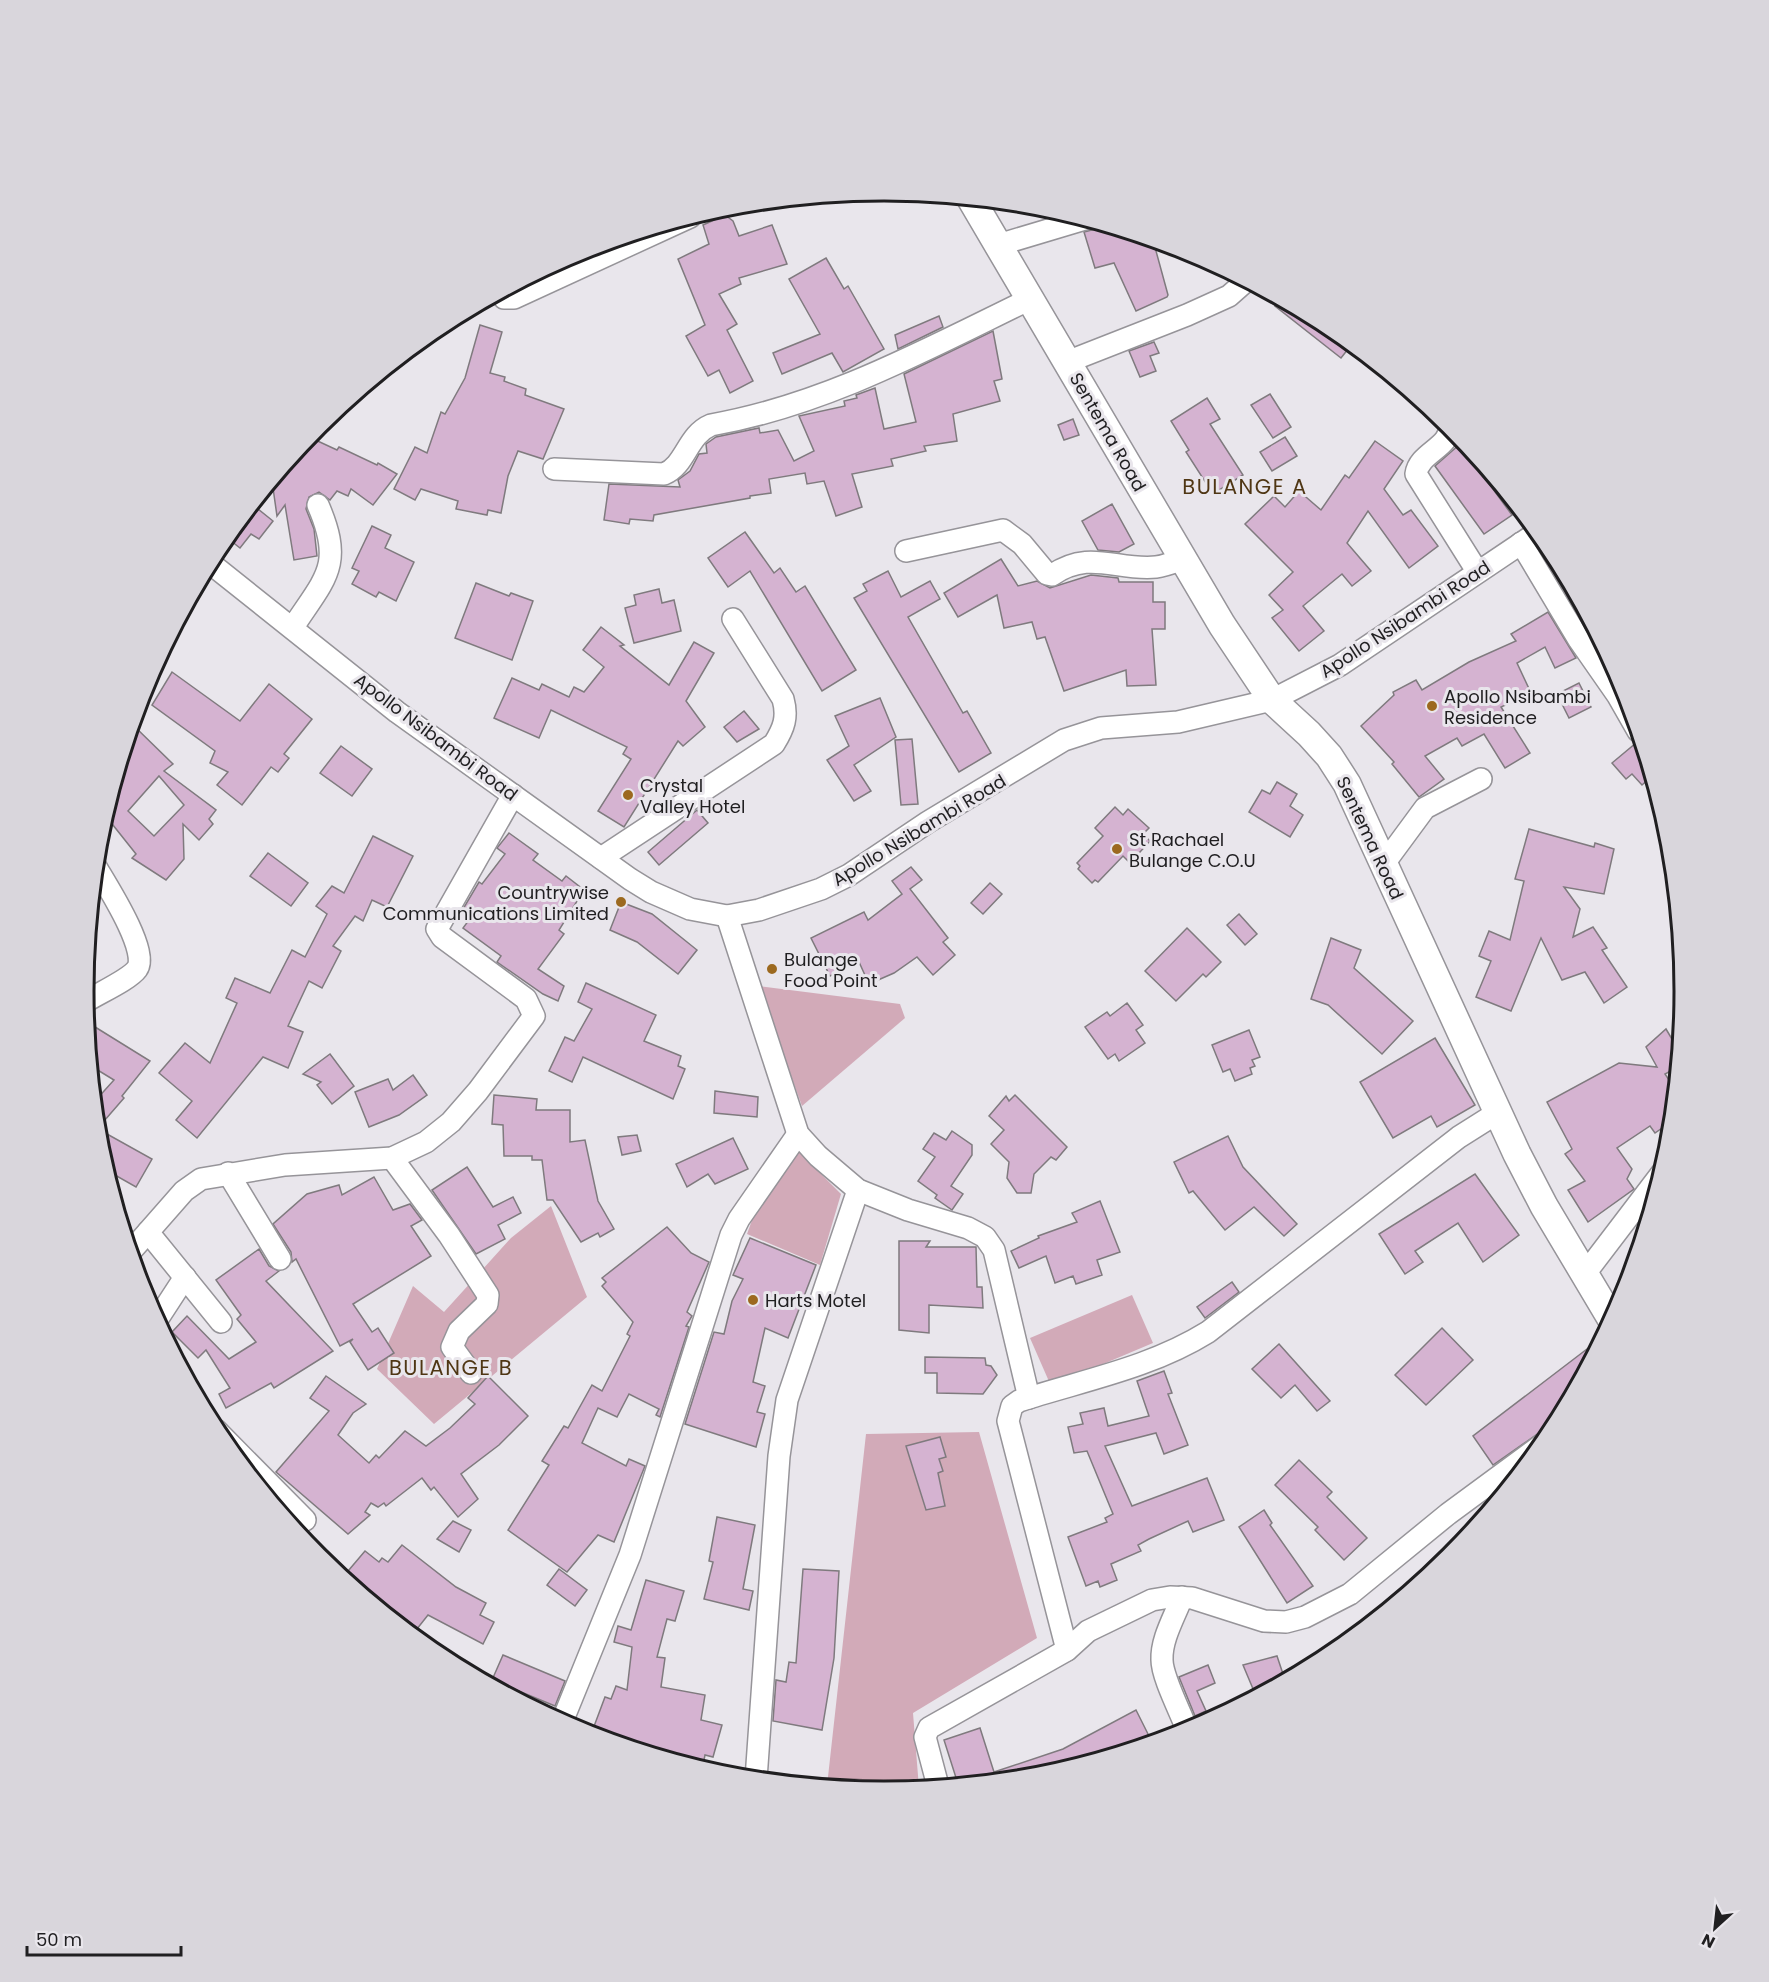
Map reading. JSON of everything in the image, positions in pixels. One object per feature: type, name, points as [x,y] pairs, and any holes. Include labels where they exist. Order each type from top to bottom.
[{"type":"main road","name":"Sentema Road","points":[[975,207],[1222,625],[1272,700],[1329,756],[1351,793],[1497,1113],[1544,1206],[1606,1311]]},
{"type":"street","points":[[998,245],[1070,223]]},
{"type":"street","points":[[506,298],[514,298],[638,241]]},
{"type":"street","points":[[1067,362],[1187,315],[1229,296],[1241,286]]},
{"type":"street","points":[[554,469],[664,474],[676,465],[699,430],[711,425],[799,404],[871,375],[1030,299]]},
{"type":"street","points":[[1447,436],[1442,444],[1420,463],[1416,474],[1477,571]]},
{"type":"street","points":[[293,627],[321,584],[332,562],[328,529],[318,505]]},
{"type":"street","points":[[906,551],[1003,530],[1022,544],[1047,574],[1052,575],[1065,566],[1087,560],[1156,567],[1183,560]]},
{"type":"street","points":[[1530,537],[1579,640],[1615,692]]},
{"type":"street","name":"Apollo Nsibambi Road","points":[[217,569],[293,627],[397,712],[637,883],[670,901],[709,914],[727,916],[789,901],[820,890],[849,875],[928,822],[1064,740],[1101,728],[1178,722],[1272,700],[1340,665],[1530,537]]},
{"type":"street","points":[[601,858],[774,744],[784,728],[787,712],[783,699],[733,619]]},
{"type":"street","points":[[1383,865],[1425,808],[1481,779]]},
{"type":"street","points":[[136,1245],[184,1191],[201,1179],[285,1165],[392,1158],[426,1142],[451,1122],[478,1091],[534,1016],[526,999],[442,937],[437,929],[513,795]]},
{"type":"street","points":[[94,996],[137,970],[141,960],[129,927],[103,879]]},
{"type":"street","points":[[727,916],[798,1134],[858,1190],[908,1210],[968,1228],[985,1237],[994,1250],[1029,1398]]},
{"type":"street","points":[[1067,1650],[1008,1421],[1012,1406],[1029,1398],[1092,1382],[1179,1350],[1208,1332],[1459,1137],[1497,1113]]},
{"type":"street","points":[[565,1714],[630,1555],[731,1236],[739,1219],[798,1134]]},
{"type":"street","points":[[392,1158],[449,1234],[488,1295],[488,1304],[459,1331],[452,1347],[471,1373]]},
{"type":"street","points":[[228,1173],[280,1259]]},
{"type":"street","points":[[1584,1275],[1649,1189]]},
{"type":"street","points":[[757,1770],[779,1456],[787,1400],[858,1190]]},
{"type":"street","points":[[148,1232],[221,1322]]},
{"type":"street","points":[[163,1311],[184,1277]]},
{"type":"street","points":[[936,1779],[925,1737],[929,1728],[1067,1650],[1088,1631],[1152,1600],[1182,1597],[1222,1606],[1264,1621],[1286,1622],[1305,1617],[1350,1594],[1448,1514],[1518,1463]]},
{"type":"street","points":[[260,1475],[305,1520]]},
{"type":"street","points":[[1182,1597],[1166,1637],[1161,1657],[1162,1669],[1184,1722]]},
{"type":"shaded area","points":[[758,986],[900,1004],[905,1018],[802,1106]]},
{"type":"shaded area","points":[[794,1147],[841,1194],[820,1265],[747,1234],[755,1212]]},
{"type":"shaded area","points":[[551,1206],[587,1297],[434,1424],[377,1369],[413,1286],[444,1312],[511,1238]]},
{"type":"shaded area","points":[[1132,1295],[1153,1343],[1051,1386],[1030,1338]]},
{"type":"shaded area","points":[[979,1432],[1037,1638],[913,1713],[918,1780],[828,1779],[866,1434]]},
{"type":"building","points":[[727,217],[733,221],[739,236],[772,225],[787,264],[739,278],[741,284],[719,294],[737,324],[727,330],[753,381],[730,393],[719,370],[708,376],[686,336],[705,325],[678,259],[709,244],[703,225]]},
{"type":"building","points":[[1094,229],[1156,249],[1167,297],[1136,311],[1114,263],[1095,268],[1084,232]]},
{"type":"building","points":[[826,258],[844,289],[848,286],[884,349],[843,372],[832,353],[782,374],[773,353],[820,334],[789,279]]},
{"type":"building","points":[[1275,306],[1280,307],[1347,351],[1341,358]]},
{"type":"building","points":[[939,316],[943,327],[898,349],[895,335]]},
{"type":"building","points":[[480,325],[502,332],[490,373],[505,377],[504,381],[526,389],[525,395],[564,409],[543,459],[518,451],[508,476],[501,513],[488,510],[487,515],[456,509],[458,501],[421,489],[415,500],[394,489],[415,447],[427,453],[441,412],[445,414],[465,378]]},
{"type":"building","points":[[993,331],[1002,379],[994,381],[1000,401],[953,414],[957,441],[924,446],[926,451],[891,459],[893,466],[852,474],[862,507],[836,516],[824,481],[807,484],[805,473],[769,479],[771,493],[654,515],[653,521],[630,519],[629,524],[604,520],[609,484],[680,487],[678,480],[690,471],[699,454],[707,453],[706,444],[716,437],[759,428],[760,433],[778,430],[794,461],[814,451],[799,416],[845,406],[844,401],[857,398],[856,395],[875,388],[884,429],[916,422],[904,374]]},
{"type":"building","points":[[1154,342],[1159,353],[1150,356],[1156,371],[1140,377],[1129,351]]},
{"type":"building","points":[[1270,394],[1291,427],[1273,438],[1251,405]]},
{"type":"building","points":[[1207,398],[1220,419],[1210,424],[1243,475],[1213,494],[1186,452],[1189,450],[1171,421]]},
{"type":"building","points":[[1073,419],[1079,435],[1064,440],[1058,425]]},
{"type":"building","points":[[1285,437],[1297,456],[1272,471],[1260,452]]},
{"type":"building","points":[[318,441],[337,450],[339,447],[377,465],[378,463],[397,474],[373,505],[351,489],[348,496],[337,491],[330,500],[319,492],[309,497],[306,509],[314,529],[317,556],[294,560],[285,505],[277,516],[273,491]]},
{"type":"building","points":[[1375,441],[1403,461],[1384,489],[1403,515],[1411,510],[1438,546],[1409,568],[1368,511],[1347,543],[1371,571],[1352,586],[1342,574],[1303,606],[1324,631],[1299,651],[1272,618],[1283,610],[1269,595],[1293,572],[1245,524],[1274,496],[1285,507],[1299,491],[1321,510],[1345,475],[1349,478]]},
{"type":"building","points":[[1457,447],[1487,481],[1512,515],[1484,534],[1435,466]]},
{"type":"building","points":[[1112,504],[1134,544],[1119,552],[1098,550],[1082,521]]},
{"type":"building","points":[[258,509],[273,521],[259,539],[251,534],[240,548],[234,543]]},
{"type":"building","points":[[372,526],[391,535],[385,548],[414,562],[396,601],[379,592],[376,597],[352,584],[359,571],[352,568]]},
{"type":"building","points":[[745,532],[774,573],[780,568],[796,592],[805,586],[856,670],[822,691],[750,571],[728,587],[708,558]]},
{"type":"building","points":[[1001,559],[1018,586],[1037,581],[1050,588],[1091,575],[1118,578],[1119,582],[1153,582],[1153,602],[1165,602],[1165,629],[1152,629],[1156,685],[1127,686],[1126,670],[1064,691],[1045,637],[1037,639],[1032,622],[1004,628],[997,595],[958,617],[944,593]]},
{"type":"building","points":[[888,571],[901,597],[930,581],[940,599],[908,617],[963,713],[967,711],[991,753],[959,772],[854,598],[867,591],[863,584]]},
{"type":"building","points":[[476,583],[509,596],[511,593],[533,601],[512,660],[455,638]]},
{"type":"building","points":[[659,589],[662,603],[674,600],[681,631],[634,643],[625,608],[636,605],[634,595]]},
{"type":"building","points":[[1548,612],[1576,658],[1555,668],[1545,647],[1517,663],[1531,693],[1501,707],[1530,753],[1505,768],[1484,734],[1462,746],[1457,738],[1425,756],[1444,779],[1419,797],[1392,764],[1394,762],[1361,726],[1394,695],[1393,692],[1416,680],[1422,690],[1469,662],[1516,641],[1511,634]]},
{"type":"building","points":[[601,627],[624,645],[620,646],[669,685],[694,642],[714,653],[686,701],[705,727],[683,746],[678,741],[624,827],[598,811],[631,759],[623,754],[627,747],[551,710],[539,738],[494,718],[512,678],[539,690],[542,684],[569,697],[574,687],[584,692],[604,667],[583,650]]},
{"type":"building","points":[[172,672],[240,721],[269,684],[312,719],[284,754],[289,758],[278,772],[271,767],[242,805],[217,785],[228,772],[210,763],[215,751],[152,705]]},
{"type":"building","points":[[1579,683],[1591,707],[1569,718],[1557,694]]},
{"type":"building","points":[[880,698],[896,737],[854,765],[871,791],[854,801],[827,760],[849,746],[835,716]]},
{"type":"building","points":[[744,711],[759,729],[737,742],[724,727]]},
{"type":"building","points":[[139,730],[173,764],[164,771],[216,810],[209,819],[213,824],[199,840],[183,824],[184,859],[166,880],[132,858],[136,854],[113,825],[121,787]],"holes":[[[159,776],[184,805],[154,836],[128,811]]]},
{"type":"building","points":[[912,739],[918,804],[901,805],[895,740]]},
{"type":"building","points":[[1635,744],[1646,781],[1642,785],[1632,774],[1626,779],[1612,763]]},
{"type":"building","points":[[341,746],[372,769],[352,796],[320,773]]},
{"type":"building","points":[[1277,782],[1297,794],[1290,806],[1303,815],[1290,837],[1249,812],[1262,790],[1270,794]]},
{"type":"building","name":"St Rachael Bulange C.O.U","points":[[1115,807],[1123,815],[1128,809],[1149,828],[1143,834],[1150,841],[1130,863],[1123,856],[1098,882],[1095,880],[1092,883],[1078,869],[1080,866],[1077,863],[1103,836],[1095,828]]},
{"type":"building","points":[[697,810],[708,823],[659,865],[648,852]]},
{"type":"building","points":[[1529,829],[1594,847],[1595,843],[1614,849],[1604,894],[1564,887],[1580,909],[1573,937],[1593,927],[1607,948],[1602,950],[1627,987],[1604,1003],[1585,972],[1562,980],[1541,938],[1511,1011],[1476,997],[1491,961],[1479,956],[1489,931],[1510,940],[1524,881],[1515,879]]},
{"type":"building","points":[[509,833],[538,854],[533,860],[562,881],[566,876],[584,890],[559,930],[564,934],[538,969],[564,986],[558,1001],[543,994],[497,962],[501,956],[463,928],[472,916],[463,909],[479,882],[482,884],[505,854],[497,848]]},
{"type":"building","points":[[373,836],[413,856],[387,907],[372,900],[363,921],[355,916],[333,946],[341,951],[322,988],[309,981],[288,1026],[303,1032],[288,1068],[263,1057],[197,1138],[176,1120],[192,1101],[159,1073],[185,1043],[210,1063],[237,1003],[226,998],[235,978],[270,993],[292,950],[305,957],[327,914],[316,906],[332,886],[344,893]]},
{"type":"building","points":[[268,853],[308,883],[291,906],[250,876]]},
{"type":"building","points":[[911,867],[922,880],[910,889],[948,938],[943,942],[955,955],[933,975],[917,957],[894,973],[869,984],[859,962],[830,976],[811,938],[864,912],[868,920],[902,894],[892,881]]},
{"type":"building","points":[[990,883],[1002,894],[983,914],[971,903]]},
{"type":"building","points":[[621,902],[652,914],[697,950],[678,974],[637,942],[610,930]]},
{"type":"building","points":[[1239,914],[1257,934],[1245,945],[1227,925]]},
{"type":"building","points":[[1187,928],[1221,962],[1206,977],[1203,974],[1176,1001],[1145,971]]},
{"type":"building","points":[[1331,938],[1361,950],[1354,968],[1413,1021],[1382,1054],[1328,1005],[1311,999]]},
{"type":"building","points":[[586,983],[656,1015],[644,1041],[681,1056],[678,1066],[685,1069],[673,1099],[583,1057],[572,1082],[549,1071],[565,1037],[574,1041],[592,1009],[578,1002]]},
{"type":"building","points":[[1127,1003],[1143,1025],[1136,1030],[1145,1043],[1119,1061],[1115,1054],[1108,1059],[1085,1027],[1107,1012],[1110,1016]]},
{"type":"building","points":[[95,1027],[150,1061],[105,1119],[101,1094],[114,1080],[99,1071]]},
{"type":"building","points":[[1666,1029],[1673,1041],[1670,1071],[1665,1074],[1669,1080],[1662,1128],[1655,1133],[1650,1126],[1617,1148],[1632,1169],[1627,1179],[1634,1189],[1588,1222],[1568,1190],[1585,1181],[1565,1154],[1572,1149],[1547,1102],[1619,1063],[1657,1067],[1646,1047]]},
{"type":"building","points":[[1249,1030],[1260,1057],[1252,1060],[1255,1066],[1250,1068],[1252,1074],[1235,1081],[1230,1069],[1223,1072],[1212,1045]]},
{"type":"building","points":[[1435,1038],[1475,1105],[1437,1127],[1431,1116],[1393,1138],[1360,1082]]},
{"type":"building","points":[[330,1054],[354,1086],[332,1104],[317,1085],[321,1082],[303,1074]]},
{"type":"building","points":[[413,1075],[427,1095],[399,1115],[369,1127],[355,1092],[388,1079],[393,1090]]},
{"type":"building","points":[[715,1091],[758,1097],[757,1117],[714,1113]]},
{"type":"building","points":[[494,1095],[537,1099],[536,1110],[570,1110],[570,1142],[585,1140],[598,1201],[614,1229],[600,1237],[598,1233],[581,1242],[553,1200],[547,1200],[542,1160],[532,1160],[532,1156],[504,1156],[503,1125],[492,1124]]},
{"type":"building","points":[[1015,1095],[1067,1147],[1056,1160],[1051,1157],[1034,1174],[1031,1193],[1017,1193],[1007,1178],[1009,1162],[991,1144],[1004,1130],[989,1116],[1006,1096],[1009,1101]]},
{"type":"building","points":[[952,1131],[972,1145],[972,1155],[951,1186],[963,1194],[952,1210],[935,1198],[937,1195],[918,1181],[935,1157],[923,1149],[934,1133],[946,1140]]},
{"type":"building","points":[[108,1135],[152,1159],[136,1187],[117,1176]]},
{"type":"building","points":[[637,1135],[641,1151],[622,1155],[618,1137]]},
{"type":"building","points":[[1228,1136],[1243,1167],[1297,1224],[1284,1236],[1254,1207],[1225,1230],[1193,1191],[1189,1193],[1174,1162]]},
{"type":"building","points":[[733,1138],[748,1169],[715,1184],[708,1174],[687,1187],[676,1164]]},
{"type":"building","points":[[467,1167],[493,1207],[513,1197],[521,1213],[498,1225],[505,1239],[476,1254],[432,1190]]},
{"type":"building","points":[[1475,1174],[1519,1235],[1483,1262],[1458,1223],[1415,1251],[1423,1262],[1405,1274],[1379,1234]]},
{"type":"building","points":[[374,1177],[393,1210],[410,1204],[422,1220],[411,1226],[431,1256],[353,1304],[372,1332],[378,1328],[394,1353],[368,1370],[350,1342],[353,1339],[340,1346],[296,1259],[292,1262],[291,1252],[273,1224],[307,1194],[339,1185],[342,1195]]},
{"type":"building","points":[[1100,1201],[1120,1252],[1097,1260],[1102,1275],[1076,1284],[1073,1276],[1055,1283],[1046,1256],[1019,1268],[1011,1251],[1039,1238],[1038,1236],[1077,1222],[1072,1213]]},
{"type":"building","points":[[667,1227],[691,1253],[709,1262],[687,1312],[692,1316],[686,1326],[689,1327],[660,1417],[656,1415],[659,1409],[629,1394],[617,1417],[598,1408],[582,1443],[626,1466],[629,1459],[645,1466],[614,1542],[598,1535],[567,1572],[508,1530],[549,1465],[542,1461],[564,1426],[568,1428],[592,1385],[602,1391],[630,1336],[627,1334],[633,1322],[602,1286],[606,1282],[602,1278]]},
{"type":"building","points":[[750,1238],[816,1265],[788,1338],[765,1328],[753,1382],[765,1386],[757,1412],[765,1414],[756,1447],[685,1424],[714,1332],[724,1334],[732,1301],[743,1279],[733,1275]]},
{"type":"building","points":[[899,1241],[930,1241],[926,1247],[976,1247],[977,1287],[982,1287],[983,1308],[929,1305],[929,1333],[899,1330]]},
{"type":"building","points":[[259,1249],[269,1266],[279,1271],[266,1281],[333,1351],[274,1388],[271,1383],[226,1408],[219,1394],[230,1388],[206,1350],[198,1358],[172,1332],[187,1316],[229,1359],[256,1342],[237,1319],[241,1315],[216,1280]]},
{"type":"building","points":[[1232,1282],[1239,1292],[1205,1318],[1197,1307]]},
{"type":"building","points":[[1442,1328],[1473,1360],[1426,1405],[1395,1375]]},
{"type":"building","points":[[1279,1344],[1330,1401],[1317,1411],[1295,1385],[1281,1398],[1252,1369]]},
{"type":"building","points":[[1589,1347],[1569,1386],[1539,1433],[1493,1465],[1473,1436]]},
{"type":"building","points":[[925,1357],[985,1358],[986,1365],[991,1366],[997,1375],[983,1394],[937,1393],[937,1373],[925,1373]]},
{"type":"building","points":[[1164,1371],[1172,1393],[1168,1394],[1188,1445],[1164,1454],[1156,1433],[1105,1446],[1132,1506],[1207,1478],[1224,1520],[1193,1532],[1188,1521],[1149,1539],[1138,1545],[1141,1551],[1111,1564],[1117,1580],[1100,1587],[1098,1581],[1086,1586],[1068,1537],[1107,1522],[1105,1518],[1113,1514],[1087,1451],[1074,1453],[1068,1427],[1083,1424],[1080,1413],[1104,1408],[1108,1426],[1149,1416],[1137,1381]]},
{"type":"building","points":[[326,1376],[366,1404],[353,1413],[338,1435],[369,1463],[376,1455],[379,1458],[405,1431],[426,1446],[450,1428],[475,1404],[468,1398],[488,1376],[528,1416],[499,1445],[461,1474],[478,1499],[458,1517],[434,1487],[431,1490],[422,1478],[386,1506],[384,1503],[378,1507],[371,1503],[365,1512],[370,1515],[348,1534],[276,1472],[329,1411],[310,1398]]},
{"type":"building","points":[[940,1437],[946,1457],[939,1459],[943,1471],[938,1473],[945,1506],[926,1510],[906,1446]]},
{"type":"building","points":[[1299,1460],[1332,1492],[1327,1497],[1367,1538],[1344,1560],[1315,1530],[1318,1527],[1275,1485]]},
{"type":"building","points":[[1264,1510],[1272,1523],[1270,1525],[1313,1586],[1287,1603],[1239,1527]]},
{"type":"building","points":[[717,1517],[755,1525],[743,1589],[753,1591],[749,1610],[704,1599],[713,1562],[709,1561]]},
{"type":"building","points":[[453,1521],[471,1530],[459,1552],[437,1539]]},
{"type":"building","points":[[402,1545],[456,1587],[486,1603],[480,1615],[494,1622],[483,1644],[428,1615],[418,1628],[348,1571],[365,1551],[379,1562],[382,1558],[388,1562]]},
{"type":"building","points":[[559,1569],[587,1590],[575,1606],[547,1585]]},
{"type":"building","points":[[803,1569],[839,1571],[834,1658],[822,1730],[773,1721],[776,1680],[786,1682],[789,1662],[796,1663]]},
{"type":"building","points":[[646,1580],[684,1591],[675,1621],[667,1619],[657,1657],[665,1658],[661,1687],[705,1695],[701,1720],[722,1725],[713,1757],[705,1755],[704,1760],[680,1754],[594,1726],[605,1697],[611,1699],[616,1686],[627,1690],[632,1647],[614,1642],[618,1626],[631,1630]]},
{"type":"building","points":[[503,1655],[565,1681],[555,1706],[493,1677]]},
{"type":"building","points":[[1277,1656],[1283,1673],[1253,1689],[1243,1665]]},
{"type":"building","points":[[1208,1665],[1215,1683],[1197,1691],[1206,1711],[1195,1716],[1179,1677]]},
{"type":"building","points":[[1136,1710],[1149,1735],[1089,1754],[1039,1766],[956,1777],[944,1740],[980,1728],[994,1772],[1063,1749]]},
{"type":"place","name":"Apollo Nsibambi Residence","points":[[1432,706]]},
{"type":"place","name":"Crystal Valley Hotel","points":[[628,795]]},
{"type":"place","name":"St Rachael Bulange C.O.U","points":[[1117,849]]},
{"type":"place","name":"Countrywise Communications Limited","points":[[621,902]]},
{"type":"place","name":"Bulange Food Point","points":[[772,969]]},
{"type":"place","name":"Harts Motel","points":[[753,1300]]},
{"type":"district","name":"BULANGE A","points":[[1245,486]]},
{"type":"district","name":"BULANGE B","points":[[451,1367]]}]
